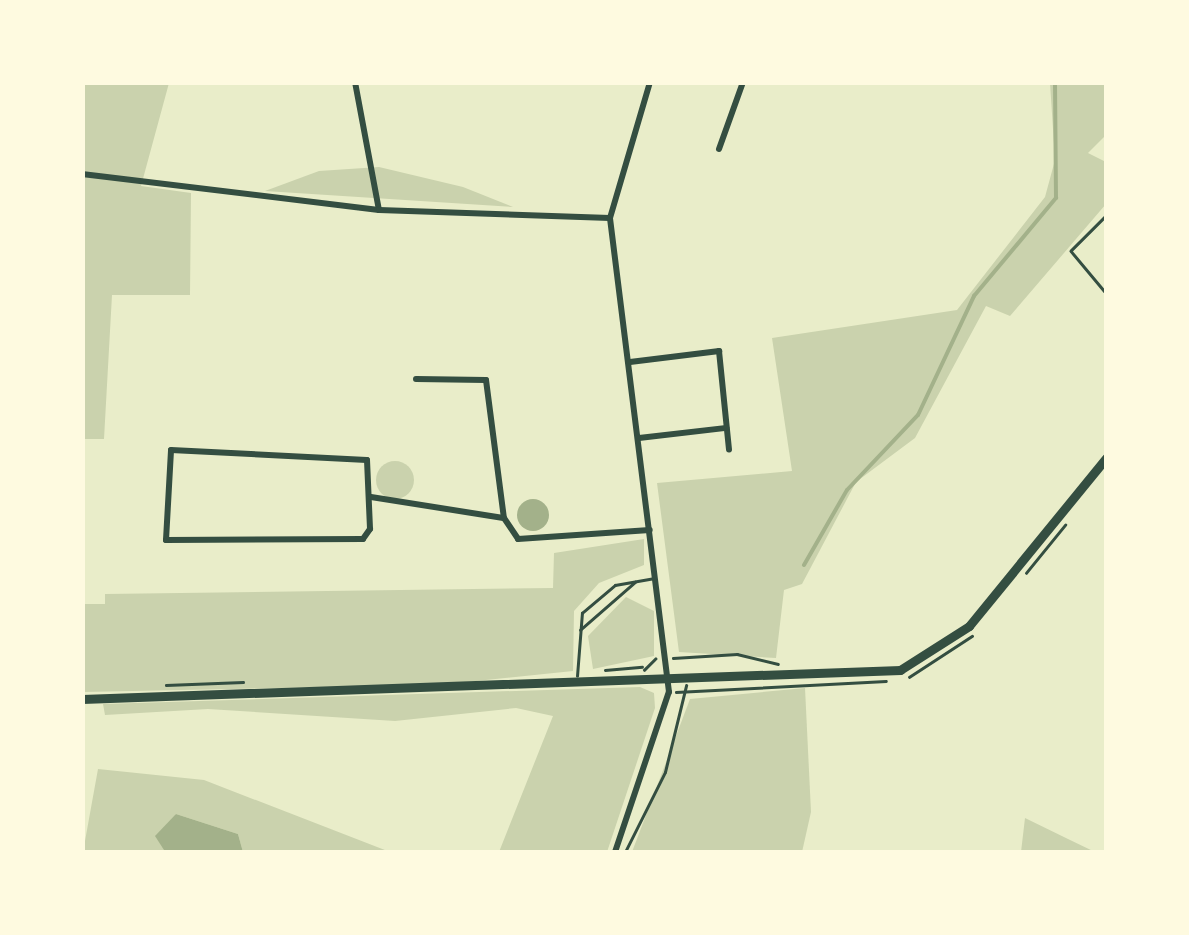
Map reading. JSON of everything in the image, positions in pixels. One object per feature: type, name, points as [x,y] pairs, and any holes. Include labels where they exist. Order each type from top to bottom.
[{"type":"main road","points":[[82,700],[457,693],[577,679],[645,681],[686,676],[890,672],[928,659],[970,626],[1106,458]]},
{"type":"street","points":[[355,82],[379,210]]},
{"type":"street","points":[[615,852],[656,754],[669,692],[610,218],[650,82]]},
{"type":"street","points":[[720,149],[743,82]]},
{"type":"street","points":[[82,174],[379,210],[610,218]]},
{"type":"street","points":[[630,362],[719,351],[729,449]]},
{"type":"street","points":[[416,379],[486,380],[504,518]]},
{"type":"street","points":[[639,438],[726,428]]},
{"type":"street","points":[[171,450],[367,460],[372,497],[363,540],[175,543],[160,532],[171,450]]},
{"type":"street","points":[[372,497],[504,518],[534,544],[650,530]]},
{"type":"lane","points":[[1106,216],[1071,251],[1106,293]]},
{"type":"lane","points":[[577,679],[578,632],[602,594],[656,578]]},
{"type":"lane","points":[[578,632],[636,582]]},
{"type":"path","points":[[645,681],[644,666],[666,658],[737,654],[791,665]]},
{"type":"path","points":[[626,852],[664,772],[687,692],[684,657]]},
{"type":"path","points":[[669,692],[753,695],[798,684]]},
{"type":"shaded area","points":[[83,83],[169,83],[141,186],[191,193],[190,295],[112,295],[104,439],[83,439]]},
{"type":"shaded area","points":[[1050,83],[1106,83],[1106,135],[1088,153],[1106,162],[1106,204],[1010,316],[986,306],[915,438],[856,482],[802,584],[784,590],[776,658],[679,652],[657,483],[792,471],[772,338],[957,310],[1045,197],[1055,160]]},
{"type":"shaded area","points":[[379,167],[463,187],[513,207],[265,191],[319,171]]},
{"type":"shaded area","points":[[395,461],[409,466],[414,480],[409,494],[395,499],[381,494],[376,480],[381,466]]},
{"type":"shaded area","points":[[533,499],[545,503],[549,515],[545,527],[533,531],[521,527],[517,515],[521,503]]},
{"type":"shaded area","points":[[644,539],[644,565],[599,583],[574,611],[573,671],[437,685],[83,692],[83,604],[105,604],[105,594],[553,588],[554,553]]},
{"type":"shaded area","points":[[626,597],[654,611],[654,656],[593,669],[588,636]]},
{"type":"shaded area","points":[[640,687],[654,693],[655,708],[607,852],[499,852],[553,716],[516,708],[395,721],[208,709],[105,715],[103,704]]},
{"type":"shaded area","points":[[805,688],[811,812],[802,852],[632,852],[690,699]]},
{"type":"shaded area","points":[[98,769],[204,780],[390,852],[243,852],[238,834],[176,814],[164,850],[173,852],[83,852]]},
{"type":"shaded area","points":[[176,814],[238,834],[243,852],[164,850],[155,836]]},
{"type":"shaded area","points":[[1025,818],[1068,839],[1095,852],[1021,852]]},
{"type":"waterway","points":[[804,565],[847,490],[918,415],[974,296],[1056,198],[1055,82]]}]
